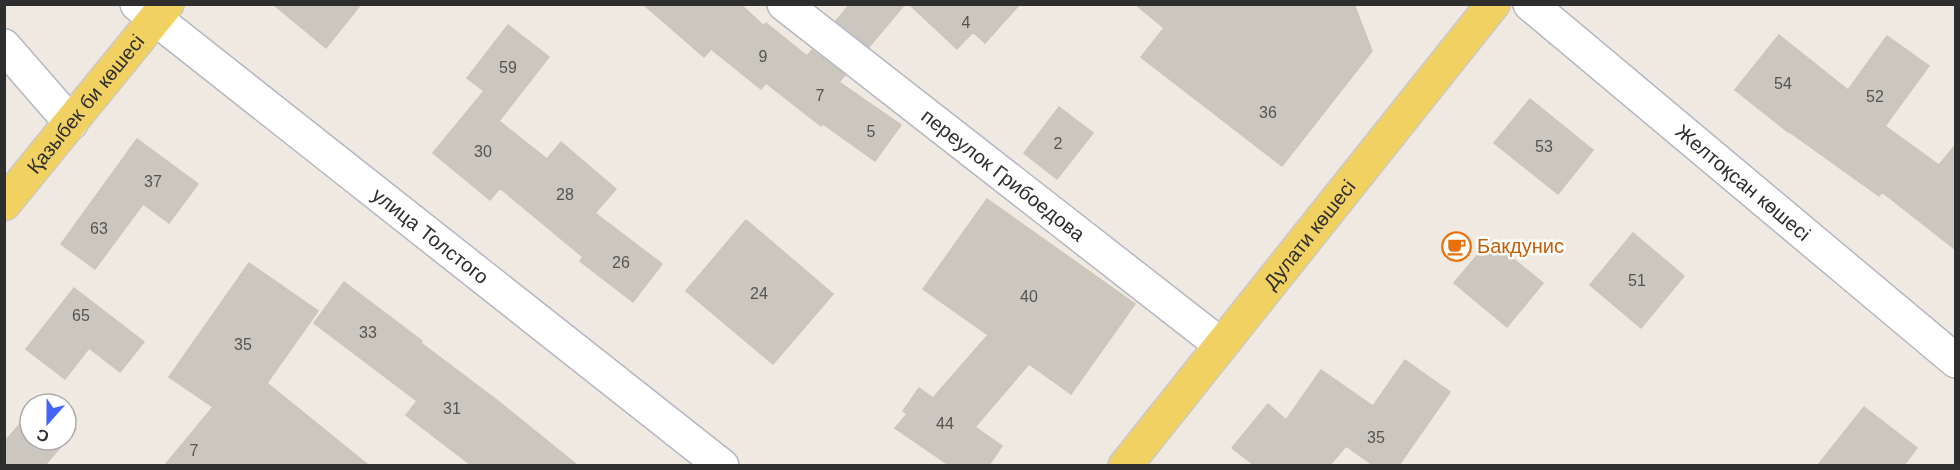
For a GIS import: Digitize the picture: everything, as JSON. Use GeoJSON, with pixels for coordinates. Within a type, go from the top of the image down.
{"type":"FeatureCollection","features":[{"type":"Feature","properties":{"kind":"main road","name":"Дулати көшесі"},"geometry":{"type":"LineString","coordinates":[[1125,465],[1493,4]]}},
{"type":"Feature","properties":{"kind":"main road","name":"Қазыбек би көшесі"},"geometry":{"type":"LineString","coordinates":[[4,204],[71,123],[153,9]]}},
{"type":"Feature","properties":{"kind":"street","name":"переулок Грибоедова"},"geometry":{"type":"LineString","coordinates":[[784,4],[1221,345]]}},
{"type":"Feature","properties":{"kind":"street","name":"Желтоқсан көшесі"},"geometry":{"type":"LineString","coordinates":[[1530,4],[1956,361]]}},
{"type":"Feature","properties":{"kind":"street","name":"улица Толстого"},"geometry":{"type":"LineString","coordinates":[[153,9],[722,465]]}},
{"type":"Feature","properties":{"kind":"street"},"geometry":{"type":"LineString","coordinates":[[4,46],[71,123]]}},
{"type":"Feature","properties":{"kind":"building"},"geometry":{"type":"Polygon","coordinates":[[[273,4],[361,4],[326,48],[273,4]]]}},
{"type":"Feature","properties":{"kind":"building"},"geometry":{"type":"Polygon","coordinates":[[[643,4],[740,4],[764,26],[766,23],[807,56],[812,50],[845,75],[839,82],[901,125],[875,161],[823,124],[821,126],[766,83],[761,89],[711,49],[704,57],[643,4]]]}},
{"type":"Feature","properties":{"kind":"building"},"geometry":{"type":"Polygon","coordinates":[[[850,4],[905,4],[869,47],[836,21],[850,4]]]}},
{"type":"Feature","properties":{"kind":"building"},"geometry":{"type":"Polygon","coordinates":[[[909,4],[1020,4],[985,43],[973,32],[957,49],[909,4]]]}},
{"type":"Feature","properties":{"kind":"building"},"geometry":{"type":"Polygon","coordinates":[[[1135,4],[1354,4],[1372,51],[1282,166],[1141,57],[1164,28],[1135,4]]]}},
{"type":"Feature","properties":{"kind":"building"},"geometry":{"type":"Polygon","coordinates":[[[508,25],[549,57],[499,121],[547,159],[561,142],[616,189],[595,213],[662,264],[633,302],[580,261],[583,257],[500,188],[490,200],[433,153],[484,91],[467,78],[508,25]]]}},
{"type":"Feature","properties":{"kind":"building"},"geometry":{"type":"Polygon","coordinates":[[[1779,35],[1848,90],[1887,36],[1929,66],[1885,126],[1939,165],[1956,144],[1956,250],[1882,192],[1879,196],[1788,132],[1735,90],[1779,35]]]}},
{"type":"Feature","properties":{"kind":"building"},"geometry":{"type":"Polygon","coordinates":[[[1530,99],[1593,150],[1558,194],[1494,143],[1530,99]]]}},
{"type":"Feature","properties":{"kind":"building"},"geometry":{"type":"Polygon","coordinates":[[[1059,107],[1093,133],[1057,179],[1024,153],[1059,107]]]}},
{"type":"Feature","properties":{"kind":"building"},"geometry":{"type":"Polygon","coordinates":[[[137,139],[198,184],[169,223],[143,204],[95,269],[61,244],[137,139]]]}},
{"type":"Feature","properties":{"kind":"building"},"geometry":{"type":"Polygon","coordinates":[[[987,199],[1135,304],[1071,394],[1029,364],[975,427],[1002,446],[989,465],[949,465],[895,428],[907,414],[903,411],[919,388],[933,398],[988,335],[923,289],[987,199]]]}},
{"type":"Feature","properties":{"kind":"building"},"geometry":{"type":"Polygon","coordinates":[[[746,220],[833,294],[773,364],[686,291],[746,220]]]}},
{"type":"Feature","properties":{"kind":"building"},"geometry":{"type":"Polygon","coordinates":[[[1633,233],[1684,276],[1641,328],[1590,285],[1633,233]]]}},
{"type":"Feature","properties":{"kind":"building"},"geometry":{"type":"Polygon","coordinates":[[[1490,240],[1543,283],[1507,327],[1454,283],[1490,240]]]}},
{"type":"Feature","properties":{"kind":"building"},"geometry":{"type":"Polygon","coordinates":[[[249,263],[318,311],[267,383],[368,465],[165,465],[213,407],[169,377],[249,263]]]}},
{"type":"Feature","properties":{"kind":"building"},"geometry":{"type":"Polygon","coordinates":[[[344,282],[577,465],[471,465],[406,415],[417,401],[314,323],[344,282]]]}},
{"type":"Feature","properties":{"kind":"building"},"geometry":{"type":"Polygon","coordinates":[[[74,288],[144,342],[120,372],[89,348],[65,379],[26,349],[74,288]]]}},
{"type":"Feature","properties":{"kind":"building"},"geometry":{"type":"Polygon","coordinates":[[[1405,360],[1450,392],[1399,465],[1373,465],[1346,446],[1330,465],[1254,465],[1232,448],[1268,404],[1286,420],[1321,370],[1373,406],[1405,360]]]}},
{"type":"Feature","properties":{"kind":"building"},"geometry":{"type":"Polygon","coordinates":[[[1864,407],[1917,448],[1904,465],[1818,465],[1864,407]]]}},
{"type":"Feature","properties":{"kind":"building"},"geometry":{"type":"Polygon","coordinates":[[[18,426],[18,452],[56,452],[45,465],[4,465],[4,442],[18,426]]]}},
{"type":"Feature","properties":{"kind":"place","name":"Бакдунис"},"geometry":{"type":"Point","coordinates":[1456,246]}}]}
